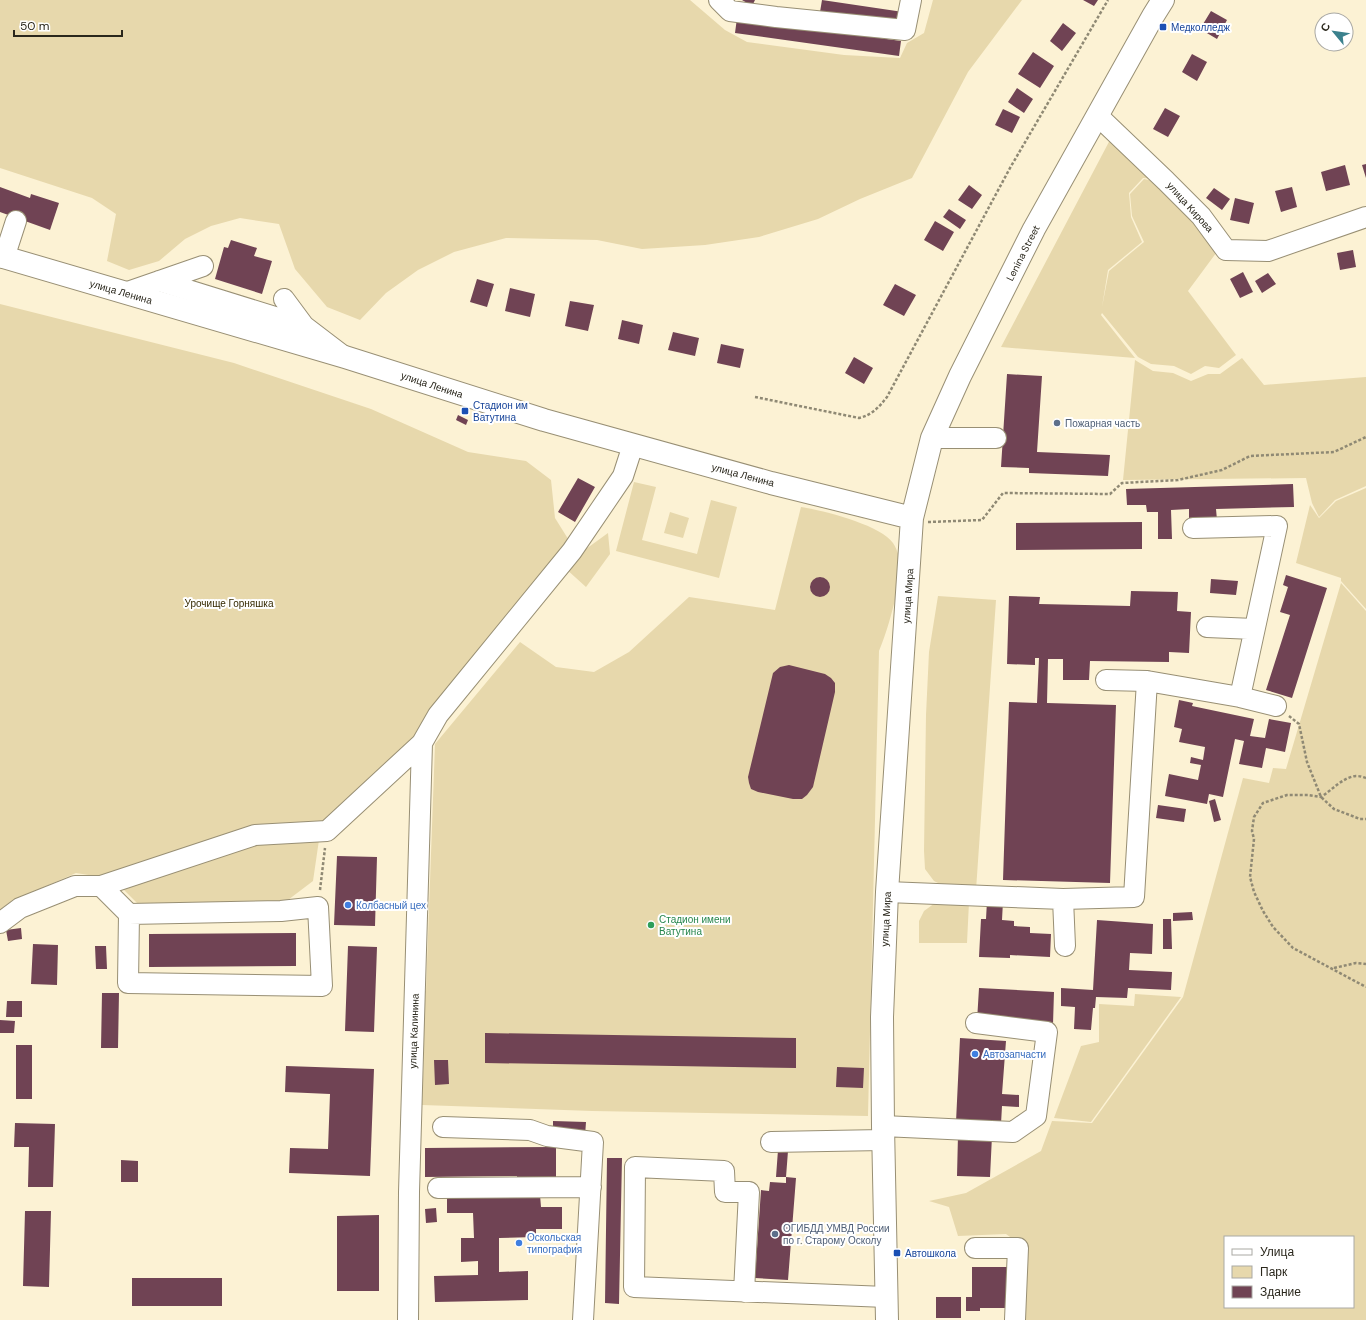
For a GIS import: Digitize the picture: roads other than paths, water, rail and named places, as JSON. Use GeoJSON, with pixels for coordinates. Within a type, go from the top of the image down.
{"type":"FeatureCollection","features":[{"type":"Feature","properties":{"kind":"main road","name":"Lenina Street"},"geometry":{"type":"LineString","coordinates":[[912,518],[932,438],[960,376],[1034,229],[1153,16],[1164,0]]}},
{"type":"Feature","properties":{"kind":"main road","name":"улица Ленина"},"geometry":{"type":"LineString","coordinates":[[2,257],[345,357],[544,420],[771,483],[912,518]]}},
{"type":"Feature","properties":{"kind":"main road","name":"улица Мира"},"geometry":{"type":"LineString","coordinates":[[887,1320],[882,1017],[887,892],[912,518]]}},
{"type":"Feature","properties":{"kind":"street"},"geometry":{"type":"LineString","coordinates":[[719,0],[730,11],[905,30],[911,0]]}},
{"type":"Feature","properties":{"kind":"street","name":"улица Кирова"},"geometry":{"type":"LineString","coordinates":[[1098,116],[1201,216],[1226,250],[1268,251],[1366,217]]}},
{"type":"Feature","properties":{"kind":"street"},"geometry":{"type":"LineString","coordinates":[[2,257],[16,221]]}},
{"type":"Feature","properties":{"kind":"street"},"geometry":{"type":"LineString","coordinates":[[125,293],[203,266]]}},
{"type":"Feature","properties":{"kind":"street"},"geometry":{"type":"LineString","coordinates":[[159,281],[304,326]]}},
{"type":"Feature","properties":{"kind":"street"},"geometry":{"type":"LineString","coordinates":[[284,299],[304,326],[345,357]]}},
{"type":"Feature","properties":{"kind":"street"},"geometry":{"type":"LineString","coordinates":[[932,438],[996,438]]}},
{"type":"Feature","properties":{"kind":"street"},"geometry":{"type":"LineString","coordinates":[[0,923],[20,908],[75,886],[101,886],[255,835],[327,831],[422,743],[438,715],[572,551],[623,476],[633,445]]}},
{"type":"Feature","properties":{"kind":"street"},"geometry":{"type":"LineString","coordinates":[[1193,528],[1277,526],[1240,697]]}},
{"type":"Feature","properties":{"kind":"street"},"geometry":{"type":"LineString","coordinates":[[1207,627],[1254,630]]}},
{"type":"Feature","properties":{"kind":"street"},"geometry":{"type":"LineString","coordinates":[[1106,680],[1146,681],[1240,697],[1276,706]]}},
{"type":"Feature","properties":{"kind":"street"},"geometry":{"type":"LineString","coordinates":[[887,892],[1064,900],[1134,897],[1146,681]]}},
{"type":"Feature","properties":{"kind":"street","name":"улица Калинина"},"geometry":{"type":"LineString","coordinates":[[408,1320],[409,1192],[422,743]]}},
{"type":"Feature","properties":{"kind":"street"},"geometry":{"type":"LineString","coordinates":[[101,886],[129,914],[128,983],[322,986],[318,907],[281,911],[129,914]]}},
{"type":"Feature","properties":{"kind":"street"},"geometry":{"type":"LineString","coordinates":[[1064,900],[1066,946]]}},
{"type":"Feature","properties":{"kind":"street"},"geometry":{"type":"LineString","coordinates":[[771,1142],[883,1133],[1013,1132],[1036,1116],[1047,1032],[976,1023]]}},
{"type":"Feature","properties":{"kind":"street"},"geometry":{"type":"LineString","coordinates":[[443,1127],[530,1130],[547,1136],[593,1142],[583,1320]]}},
{"type":"Feature","properties":{"kind":"street"},"geometry":{"type":"LineString","coordinates":[[744,1292],[749,1192],[725,1192],[724,1171],[635,1167],[634,1287],[744,1292],[886,1297]]}},
{"type":"Feature","properties":{"kind":"street"},"geometry":{"type":"LineString","coordinates":[[438,1188],[591,1187]]}},
{"type":"Feature","properties":{"kind":"street"},"geometry":{"type":"LineString","coordinates":[[975,1248],[1018,1248],[1015,1320]]}},
{"type":"Feature","properties":{"kind":"place","name":"Медколледж"},"geometry":{"type":"Point","coordinates":[1163,27]}},
{"type":"Feature","properties":{"kind":"place","name":"Стадион им Ватутина"},"geometry":{"type":"Point","coordinates":[465,411]}},
{"type":"Feature","properties":{"kind":"place","name":"Пожарная часть"},"geometry":{"type":"Point","coordinates":[1057,423]}},
{"type":"Feature","properties":{"kind":"place","name":"Колбасный цех"},"geometry":{"type":"Point","coordinates":[348,905]}},
{"type":"Feature","properties":{"kind":"place","name":"Стадион имени Ватутина"},"geometry":{"type":"Point","coordinates":[651,925]}},
{"type":"Feature","properties":{"kind":"place","name":"Автозапчасти"},"geometry":{"type":"Point","coordinates":[975,1054]}},
{"type":"Feature","properties":{"kind":"place","name":"ОГИБДД УМВД России по г. Старому Осколу"},"geometry":{"type":"Point","coordinates":[775,1234]}},
{"type":"Feature","properties":{"kind":"place","name":"Оскольская типография"},"geometry":{"type":"Point","coordinates":[519,1243]}},
{"type":"Feature","properties":{"kind":"place","name":"Автошкола"},"geometry":{"type":"Point","coordinates":[897,1253]}},
{"type":"Feature","properties":{"kind":"park label","name":"Урочище Горняшка"},"geometry":{"type":"Point","coordinates":[229,603]}}]}
